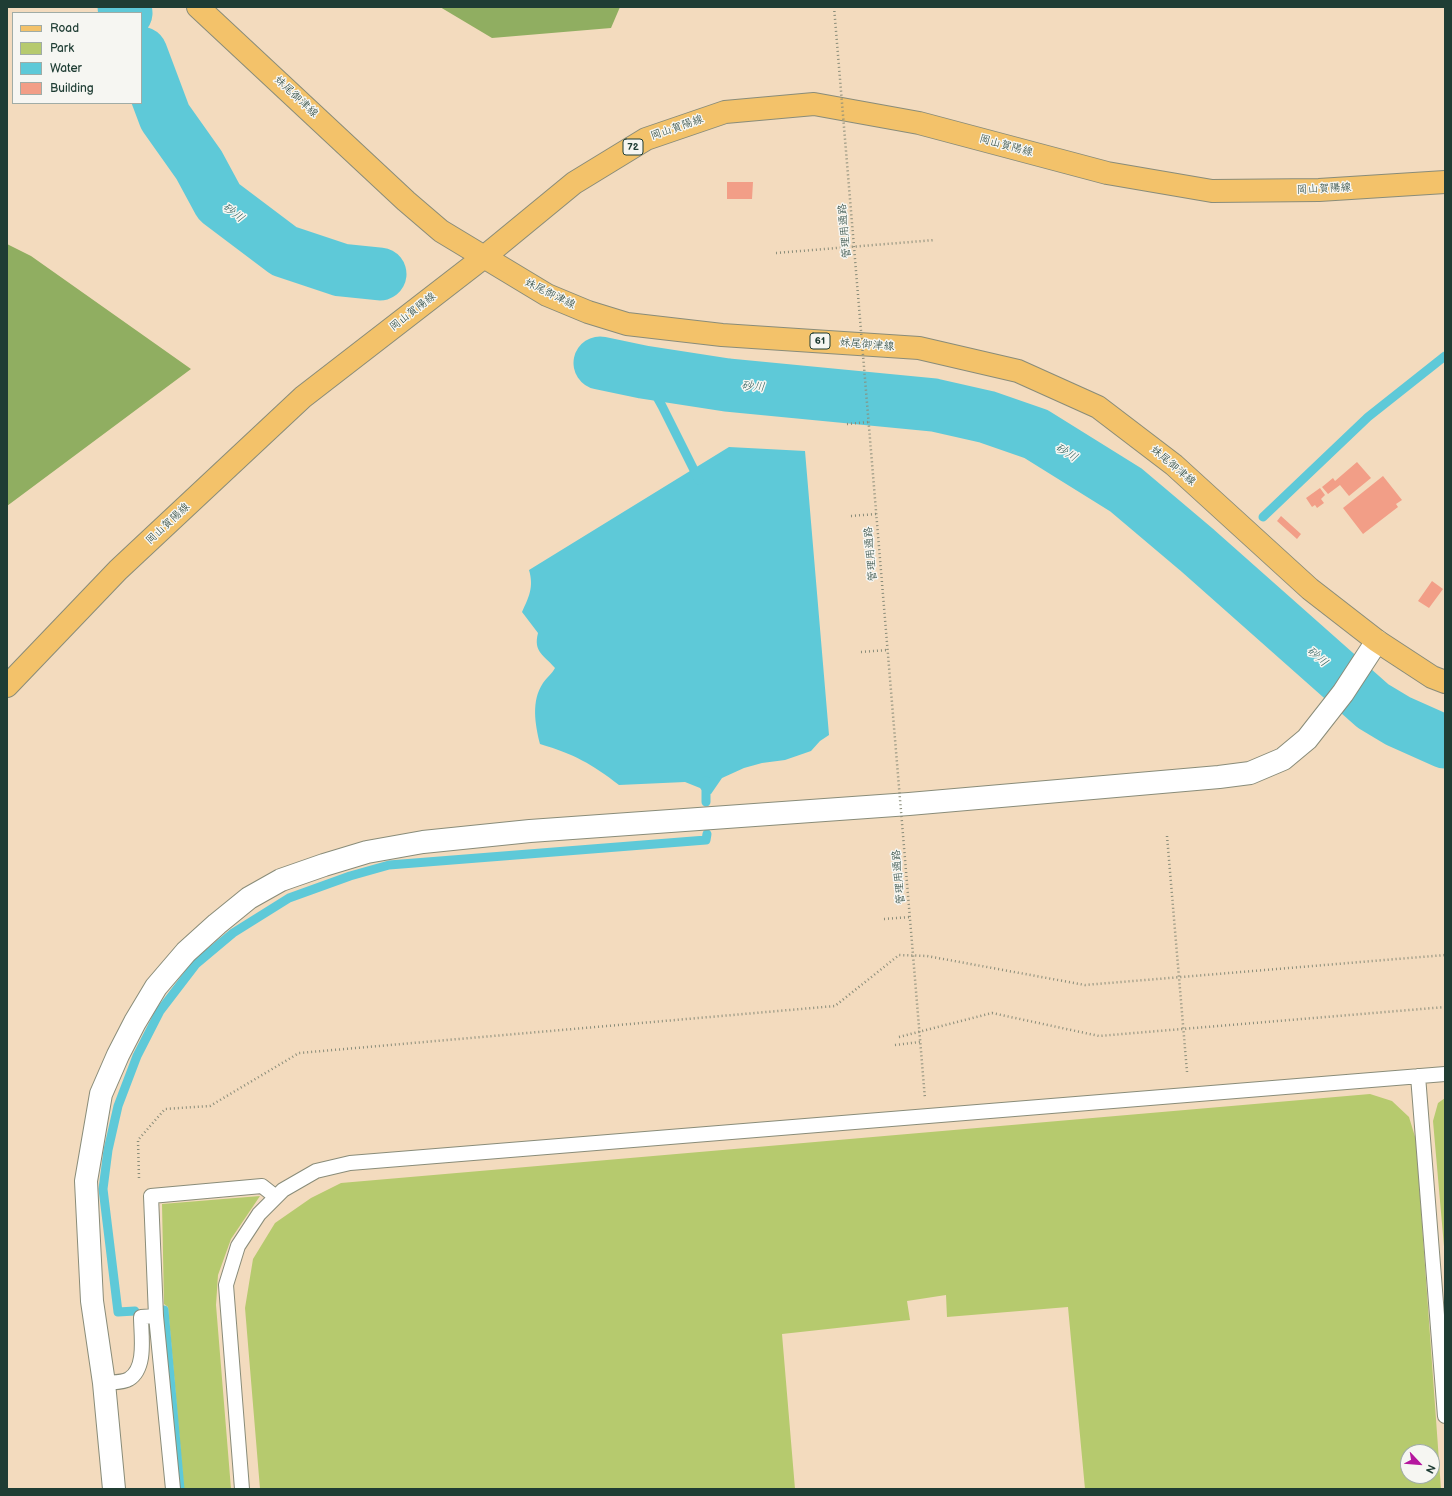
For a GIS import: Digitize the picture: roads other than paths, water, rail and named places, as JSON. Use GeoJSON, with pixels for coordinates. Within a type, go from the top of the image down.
{"type":"FeatureCollection","features":[{"type":"Feature","properties":{"kind":"main road","name":"妹尾御津線"},"geometry":{"type":"LineString","coordinates":[[198,7],[406,201],[441,231],[547,295],[588,312],[627,324],[722,335],[919,348],[1018,371],[1098,407],[1174,465],[1310,589],[1377,641],[1432,677],[1445,682]]}},
{"type":"Feature","properties":{"kind":"main road","name":"岡山賀陽線"},"geometry":{"type":"LineString","coordinates":[[7,686],[118,570],[303,397],[484,257],[574,183],[646,139],[725,112],[814,104],[920,123],[1107,173],[1212,191],[1320,190],[1445,182]]}},
{"type":"Feature","properties":{"kind":"street"},"geometry":{"type":"LineString","coordinates":[[114,1489],[104,1383],[92,1301],[86,1181],[101,1094],[118,1055],[135,1022],[156,987],[186,952],[249,898],[281,880],[367,852],[423,842],[530,831],[909,804],[1250,773],[1282,759],[1307,739],[1343,693],[1377,641]]}},
{"type":"Feature","properties":{"kind":"lane"},"geometry":{"type":"LineString","coordinates":[[242,1489],[226,1285],[238,1246],[259,1214],[283,1190],[316,1171],[350,1163],[1445,1074]]}},
{"type":"Feature","properties":{"kind":"lane"},"geometry":{"type":"LineString","coordinates":[[1418,1076],[1445,1416]]}},
{"type":"Feature","properties":{"kind":"lane"},"geometry":{"type":"LineString","coordinates":[[173,1489],[156,1316],[151,1196],[262,1186],[276,1197]]}},
{"type":"Feature","properties":{"kind":"lane"},"geometry":{"type":"LineString","coordinates":[[104,1383],[129,1380],[137,1371],[141,1360],[141,1317],[156,1316]]}},
{"type":"Feature","properties":{"kind":"water"},"geometry":{"type":"Polygon","coordinates":[[[729,447],[805,451],[829,735],[820,741],[811,751],[785,760],[762,763],[744,768],[722,778],[711,794],[704,793],[700,788],[685,782],[619,785],[582,760],[540,744],[535,705],[539,690],[555,668],[540,653],[537,645],[538,633],[522,612],[529,597],[531,587],[529,570],[729,447]]]}},
{"type":"Feature","properties":{"kind":"waterway","name":"砂川"},"geometry":{"type":"LineString","coordinates":[[124,7],[126,12]]}},
{"type":"Feature","properties":{"kind":"waterway","name":"砂川"},"geometry":{"type":"LineString","coordinates":[[142,56],[165,117],[199,165],[219,202],[284,251],[341,270],[380,274]]}},
{"type":"Feature","properties":{"kind":"waterway"},"geometry":{"type":"LineString","coordinates":[[1263,517],[1368,417],[1445,356]]}},
{"type":"Feature","properties":{"kind":"waterway","name":"砂川"},"geometry":{"type":"LineString","coordinates":[[600,363],[643,372],[727,385],[934,405],[987,417],[1036,434],[1126,490],[1197,550],[1373,706],[1398,721],[1445,742]]}},
{"type":"Feature","properties":{"kind":"waterway"},"geometry":{"type":"LineString","coordinates":[[643,372],[662,406],[699,480]]}},
{"type":"Feature","properties":{"kind":"waterway"},"geometry":{"type":"LineString","coordinates":[[1213,565],[1221,557]]}},
{"type":"Feature","properties":{"kind":"waterway"},"geometry":{"type":"LineString","coordinates":[[706,781],[706,802]]}},
{"type":"Feature","properties":{"kind":"waterway"},"geometry":{"type":"LineString","coordinates":[[135,1311],[118,1312],[103,1189],[108,1150],[118,1106],[137,1056],[160,1011],[196,964],[233,933],[289,898],[350,876],[389,865],[706,840],[707,834]]}},
{"type":"Feature","properties":{"kind":"waterway"},"geometry":{"type":"LineString","coordinates":[[159,1310],[164,1310],[180,1489]]}}]}
